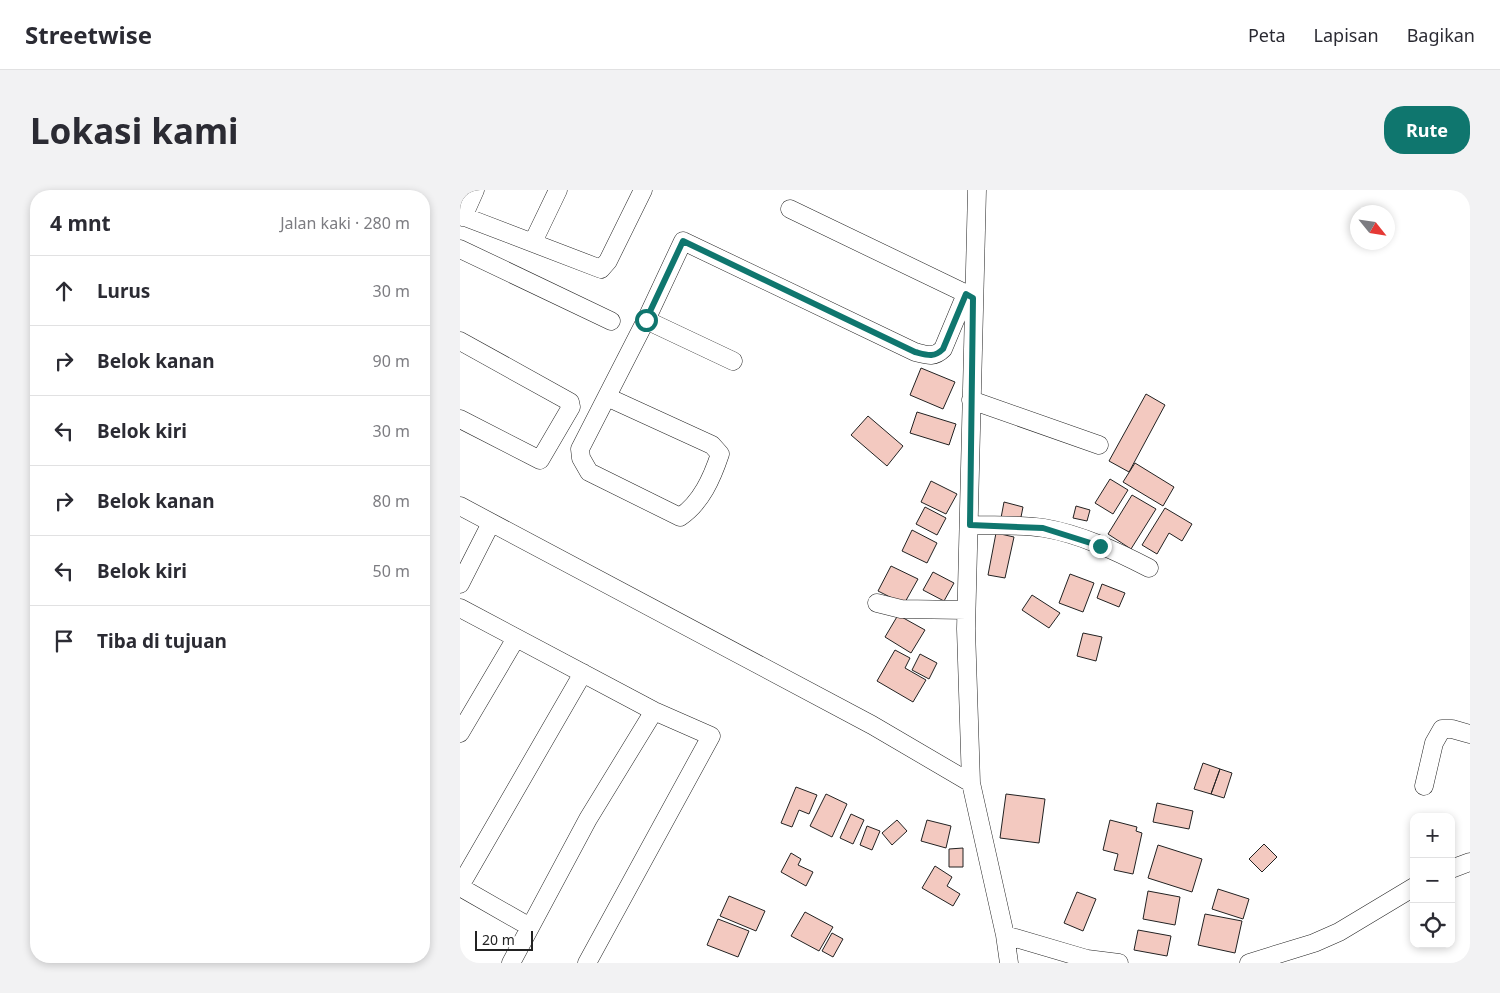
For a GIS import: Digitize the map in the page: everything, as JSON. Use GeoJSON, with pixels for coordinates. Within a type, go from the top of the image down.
{"type":"FeatureCollection","features":[{"type":"Feature","properties":{"kind":"street"},"geometry":{"type":"LineString","coordinates":[[476,190],[461,216],[533,242],[586,265],[601,269],[608,261],[642,190]]}},
{"type":"Feature","properties":{"kind":"street"},"geometry":{"type":"LineString","coordinates":[[533,242],[558,190]]}},
{"type":"Feature","properties":{"kind":"street"},"geometry":{"type":"LineString","coordinates":[[977,190],[970,296],[970,525],[966,610],[971,783],[1005,936],[1009,963]]}},
{"type":"Feature","properties":{"kind":"street"},"geometry":{"type":"LineString","coordinates":[[790,209],[970,296]]}},
{"type":"Feature","properties":{"kind":"street"},"geometry":{"type":"LineString","coordinates":[[607,396],[712,445],[720,454],[715,469],[691,509],[680,516],[589,472],[581,458],[580,449],[607,396],[646,320],[683,241],[915,352],[928,356],[937,355],[943,349],[970,296]]}},
{"type":"Feature","properties":{"kind":"street"},"geometry":{"type":"LineString","coordinates":[[460,249],[611,321]]}},
{"type":"Feature","properties":{"kind":"street"},"geometry":{"type":"LineString","coordinates":[[646,320],[733,361]]}},
{"type":"Feature","properties":{"kind":"street"},"geometry":{"type":"LineString","coordinates":[[460,341],[570,402],[570,407],[540,460],[460,420]]}},
{"type":"Feature","properties":{"kind":"street"},"geometry":{"type":"LineString","coordinates":[[971,400],[1098,445]]}},
{"type":"Feature","properties":{"kind":"street"},"geometry":{"type":"LineString","coordinates":[[460,506],[872,725],[971,783]]}},
{"type":"Feature","properties":{"kind":"street"},"geometry":{"type":"LineString","coordinates":[[460,584],[491,523]]}},
{"type":"Feature","properties":{"kind":"street"},"geometry":{"type":"LineString","coordinates":[[970,525],[1043,528],[1066,533],[1124,555],[1149,568]]}},
{"type":"Feature","properties":{"kind":"street"},"geometry":{"type":"LineString","coordinates":[[877,603],[901,609],[966,610]]}},
{"type":"Feature","properties":{"kind":"street"},"geometry":{"type":"LineString","coordinates":[[460,608],[654,711],[711,736],[587,963]]}},
{"type":"Feature","properties":{"kind":"street"},"geometry":{"type":"LineString","coordinates":[[461,729],[516,638]]}},
{"type":"Feature","properties":{"kind":"street"},"geometry":{"type":"LineString","coordinates":[[530,927],[460,886],[583,673]]}},
{"type":"Feature","properties":{"kind":"street"},"geometry":{"type":"LineString","coordinates":[[511,963],[588,819],[654,711]]}},
{"type":"Feature","properties":{"kind":"street"},"geometry":{"type":"LineString","coordinates":[[1424,786],[1434,743],[1442,728],[1470,734]]}},
{"type":"Feature","properties":{"kind":"street"},"geometry":{"type":"LineString","coordinates":[[1455,868],[1470,862]]}},
{"type":"Feature","properties":{"kind":"street"},"geometry":{"type":"LineString","coordinates":[[1249,963],[1314,943],[1339,932],[1410,889]]}},
{"type":"Feature","properties":{"kind":"street"},"geometry":{"type":"LineString","coordinates":[[1005,936],[1087,959],[1119,963]]}},
{"type":"Feature","properties":{"kind":"building"},"geometry":{"type":"Polygon","coordinates":[[[921,368],[955,382],[943,409],[910,395],[921,368]]]}},
{"type":"Feature","properties":{"kind":"building"},"geometry":{"type":"Polygon","coordinates":[[[1146,394],[1165,405],[1129,472],[1109,461],[1146,394]]]}},
{"type":"Feature","properties":{"kind":"building"},"geometry":{"type":"Polygon","coordinates":[[[917,412],[956,424],[949,445],[910,433],[917,412]]]}},
{"type":"Feature","properties":{"kind":"building"},"geometry":{"type":"Polygon","coordinates":[[[868,416],[903,446],[887,466],[851,435],[868,416]]]}},
{"type":"Feature","properties":{"kind":"building"},"geometry":{"type":"Polygon","coordinates":[[[1135,463],[1174,487],[1163,506],[1123,482],[1135,463]]]}},
{"type":"Feature","properties":{"kind":"building"},"geometry":{"type":"Polygon","coordinates":[[[1110,479],[1128,490],[1113,514],[1095,503],[1110,479]]]}},
{"type":"Feature","properties":{"kind":"building"},"geometry":{"type":"Polygon","coordinates":[[[931,481],[957,494],[946,514],[921,502],[931,481]]]}},
{"type":"Feature","properties":{"kind":"building"},"geometry":{"type":"Polygon","coordinates":[[[1132,495],[1156,509],[1131,549],[1108,534],[1132,495]]]}},
{"type":"Feature","properties":{"kind":"building"},"geometry":{"type":"Polygon","coordinates":[[[1004,502],[1023,507],[1020,522],[1001,518],[1004,502]]]}},
{"type":"Feature","properties":{"kind":"building"},"geometry":{"type":"Polygon","coordinates":[[[1076,506],[1090,510],[1087,521],[1073,518],[1076,506]]]}},
{"type":"Feature","properties":{"kind":"building"},"geometry":{"type":"Polygon","coordinates":[[[925,507],[946,518],[937,535],[916,524],[925,507]]]}},
{"type":"Feature","properties":{"kind":"building"},"geometry":{"type":"Polygon","coordinates":[[[1165,508],[1192,524],[1182,541],[1169,533],[1157,554],[1142,545],[1165,508]]]}},
{"type":"Feature","properties":{"kind":"building"},"geometry":{"type":"Polygon","coordinates":[[[912,530],[937,543],[927,563],[902,551],[912,530]]]}},
{"type":"Feature","properties":{"kind":"building"},"geometry":{"type":"Polygon","coordinates":[[[996,533],[1014,537],[1005,578],[988,575],[996,533]]]}},
{"type":"Feature","properties":{"kind":"building"},"geometry":{"type":"Polygon","coordinates":[[[891,566],[918,579],[904,604],[878,591],[891,566]]]}},
{"type":"Feature","properties":{"kind":"building"},"geometry":{"type":"Polygon","coordinates":[[[933,572],[954,583],[944,601],[923,590],[933,572]]]}},
{"type":"Feature","properties":{"kind":"building"},"geometry":{"type":"Polygon","coordinates":[[[1070,574],[1094,583],[1083,612],[1059,603],[1070,574]]]}},
{"type":"Feature","properties":{"kind":"building"},"geometry":{"type":"Polygon","coordinates":[[[1102,584],[1125,593],[1119,607],[1097,598],[1102,584]]]}},
{"type":"Feature","properties":{"kind":"building"},"geometry":{"type":"Polygon","coordinates":[[[1032,595],[1060,613],[1049,628],[1022,610],[1032,595]]]}},
{"type":"Feature","properties":{"kind":"building"},"geometry":{"type":"Polygon","coordinates":[[[898,615],[925,630],[911,653],[885,637],[898,615]]]}},
{"type":"Feature","properties":{"kind":"building"},"geometry":{"type":"Polygon","coordinates":[[[1083,633],[1102,637],[1096,661],[1077,656],[1083,633]]]}},
{"type":"Feature","properties":{"kind":"building"},"geometry":{"type":"Polygon","coordinates":[[[895,650],[910,658],[905,668],[926,680],[913,702],[877,681],[895,650]]]}},
{"type":"Feature","properties":{"kind":"building"},"geometry":{"type":"Polygon","coordinates":[[[920,654],[937,663],[929,679],[912,670],[920,654]]]}},
{"type":"Feature","properties":{"kind":"building"},"geometry":{"type":"Polygon","coordinates":[[[1203,763],[1220,769],[1211,794],[1194,789],[1203,763]]]}},
{"type":"Feature","properties":{"kind":"building"},"geometry":{"type":"Polygon","coordinates":[[[1220,769],[1232,773],[1224,798],[1211,794],[1220,769]]]}},
{"type":"Feature","properties":{"kind":"building"},"geometry":{"type":"Polygon","coordinates":[[[796,787],[817,795],[809,814],[799,810],[792,827],[781,823],[796,787]]]}},
{"type":"Feature","properties":{"kind":"building"},"geometry":{"type":"Polygon","coordinates":[[[826,794],[847,804],[832,837],[810,826],[826,794]]]}},
{"type":"Feature","properties":{"kind":"building"},"geometry":{"type":"Polygon","coordinates":[[[1006,794],[1045,799],[1039,843],[1000,838],[1006,794]]]}},
{"type":"Feature","properties":{"kind":"building"},"geometry":{"type":"Polygon","coordinates":[[[1157,803],[1193,811],[1189,829],[1153,822],[1157,803]]]}},
{"type":"Feature","properties":{"kind":"building"},"geometry":{"type":"Polygon","coordinates":[[[851,814],[864,820],[853,844],[840,838],[851,814]]]}},
{"type":"Feature","properties":{"kind":"building"},"geometry":{"type":"Polygon","coordinates":[[[897,820],[907,831],[892,845],[882,833],[897,820]]]}},
{"type":"Feature","properties":{"kind":"building"},"geometry":{"type":"Polygon","coordinates":[[[927,820],[951,826],[946,848],[921,841],[927,820]]]}},
{"type":"Feature","properties":{"kind":"building"},"geometry":{"type":"Polygon","coordinates":[[[1110,820],[1137,827],[1136,831],[1142,833],[1133,874],[1114,870],[1118,854],[1103,850],[1110,820]]]}},
{"type":"Feature","properties":{"kind":"building"},"geometry":{"type":"Polygon","coordinates":[[[867,826],[880,831],[872,850],[860,845],[867,826]]]}},
{"type":"Feature","properties":{"kind":"building"},"geometry":{"type":"Polygon","coordinates":[[[1264,844],[1277,857],[1262,872],[1249,859],[1264,844]]]}},
{"type":"Feature","properties":{"kind":"building"},"geometry":{"type":"Polygon","coordinates":[[[1158,845],[1202,859],[1192,892],[1148,878],[1158,845]]]}},
{"type":"Feature","properties":{"kind":"building"},"geometry":{"type":"Polygon","coordinates":[[[963,848],[963,867],[949,867],[949,849],[963,848]]]}},
{"type":"Feature","properties":{"kind":"building"},"geometry":{"type":"Polygon","coordinates":[[[791,853],[801,859],[798,865],[813,872],[806,886],[781,872],[791,853]]]}},
{"type":"Feature","properties":{"kind":"building"},"geometry":{"type":"Polygon","coordinates":[[[935,866],[952,877],[947,886],[960,894],[953,906],[922,888],[935,866]]]}},
{"type":"Feature","properties":{"kind":"building"},"geometry":{"type":"Polygon","coordinates":[[[1218,889],[1249,899],[1243,919],[1212,909],[1218,889]]]}},
{"type":"Feature","properties":{"kind":"building"},"geometry":{"type":"Polygon","coordinates":[[[1148,891],[1180,897],[1175,925],[1143,919],[1148,891]]]}},
{"type":"Feature","properties":{"kind":"building"},"geometry":{"type":"Polygon","coordinates":[[[1077,892],[1096,899],[1083,931],[1064,923],[1077,892]]]}},
{"type":"Feature","properties":{"kind":"building"},"geometry":{"type":"Polygon","coordinates":[[[729,896],[765,911],[756,931],[720,916],[729,896]]]}},
{"type":"Feature","properties":{"kind":"building"},"geometry":{"type":"Polygon","coordinates":[[[805,912],[833,927],[819,951],[791,936],[805,912]]]}},
{"type":"Feature","properties":{"kind":"building"},"geometry":{"type":"Polygon","coordinates":[[[1205,914],[1242,921],[1235,953],[1198,945],[1205,914]]]}},
{"type":"Feature","properties":{"kind":"building"},"geometry":{"type":"Polygon","coordinates":[[[718,919],[749,931],[738,957],[707,945],[718,919]]]}},
{"type":"Feature","properties":{"kind":"building"},"geometry":{"type":"Polygon","coordinates":[[[1138,930],[1171,936],[1167,956],[1134,950],[1138,930]]]}},
{"type":"Feature","properties":{"kind":"building"},"geometry":{"type":"Polygon","coordinates":[[[832,933],[843,939],[833,957],[822,951],[832,933]]]}},
{"type":"Feature","properties":{"kind":"route"},"geometry":{"type":"LineString","coordinates":[[646,320],[683,241],[915,352],[928,356],[937,355],[943,349],[966,294],[973,298],[970,525],[1043,528],[1066,533],[1100,546]]}}]}
